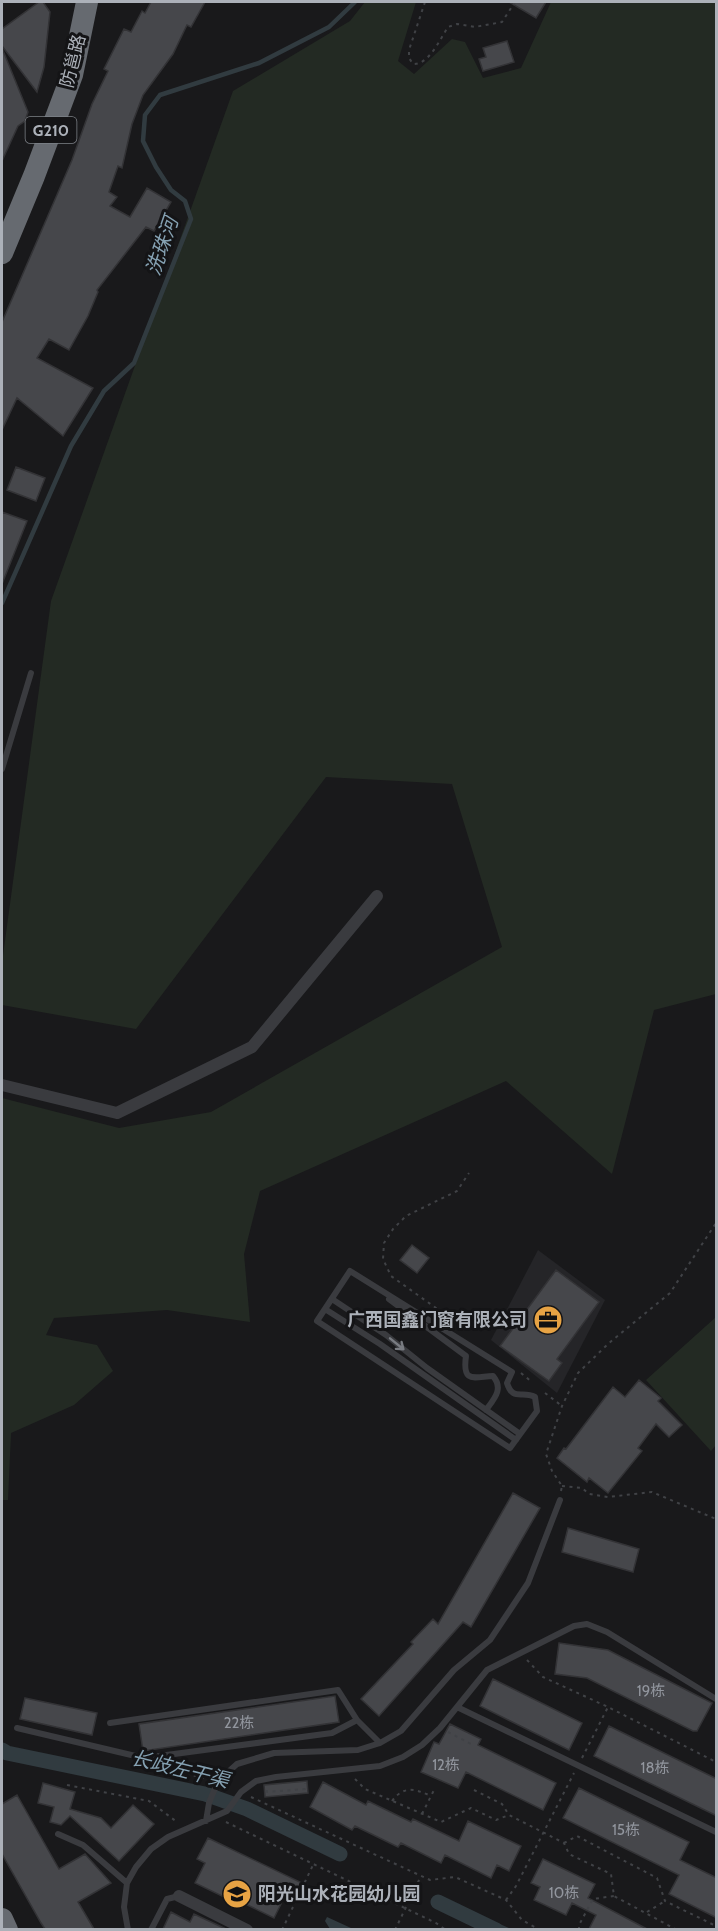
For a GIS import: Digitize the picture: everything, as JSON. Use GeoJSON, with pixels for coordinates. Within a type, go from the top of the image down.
{"type":"FeatureCollection","features":[{"type":"Feature","properties":{"kind":"highway","name":"防邕路"},"geometry":{"type":"LineString","coordinates":[[2,253],[72,75],[87,2]]}},
{"type":"Feature","properties":{"kind":"highway"},"geometry":{"type":"LineString","coordinates":[[2,1920],[8,1929]]}},
{"type":"Feature","properties":{"kind":"street"},"geometry":{"type":"LineString","coordinates":[[2,1085],[117,1113],[252,1047],[376,896]]}},
{"type":"Feature","properties":{"kind":"street"},"geometry":{"type":"LineString","coordinates":[[179,1896],[247,1929]]}},
{"type":"Feature","properties":{"kind":"lane"},"geometry":{"type":"LineString","coordinates":[[2,769],[31,673]]}},
{"type":"Feature","properties":{"kind":"lane"},"geometry":{"type":"LineString","coordinates":[[350,1271],[512,1372],[507,1383],[513,1394],[529,1394],[535,1397],[537,1411],[510,1448],[317,1321],[350,1271]]}},
{"type":"Feature","properties":{"kind":"lane"},"geometry":{"type":"LineString","coordinates":[[350,1271],[466,1356],[465,1368],[468,1376],[474,1379],[493,1376],[498,1387],[497,1394],[486,1410]]}},
{"type":"Feature","properties":{"kind":"lane"},"geometry":{"type":"LineString","coordinates":[[332,1299],[386,1335],[518,1437]]}},
{"type":"Feature","properties":{"kind":"lane"},"geometry":{"type":"LineString","coordinates":[[325,1309],[518,1437]]}},
{"type":"Feature","properties":{"kind":"lane"},"geometry":{"type":"LineString","coordinates":[[206,1821],[209,1803],[218,1781],[237,1764],[274,1753],[358,1750],[380,1743],[401,1731],[454,1670],[490,1640],[528,1583],[560,1500]]}},
{"type":"Feature","properties":{"kind":"lane"},"geometry":{"type":"LineString","coordinates":[[128,1929],[124,1907],[127,1883],[136,1867],[151,1849],[168,1837],[227,1811],[241,1792],[256,1781],[380,1766],[403,1757],[422,1745],[440,1728],[488,1670],[574,1626],[587,1624],[607,1632],[717,1699]]}},
{"type":"Feature","properties":{"kind":"lane"},"geometry":{"type":"LineString","coordinates":[[110,1723],[338,1690],[357,1720],[380,1743]]}},
{"type":"Feature","properties":{"kind":"lane"},"geometry":{"type":"LineString","coordinates":[[457,1707],[717,1832]]}},
{"type":"Feature","properties":{"kind":"lane"},"geometry":{"type":"LineString","coordinates":[[17,1728],[144,1758],[332,1733],[357,1720]]}},
{"type":"Feature","properties":{"kind":"lane"},"geometry":{"type":"LineString","coordinates":[[58,1834],[83,1845],[127,1883]]}},
{"type":"Feature","properties":{"kind":"lane"},"geometry":{"type":"LineString","coordinates":[[150,1929],[167,1899],[179,1896]]}},
{"type":"Feature","properties":{"kind":"path"},"geometry":{"type":"LineString","coordinates":[[425,2],[409,50],[409,58],[413,63],[419,64],[427,59],[448,27],[457,24],[475,27],[502,22],[515,2]]}},
{"type":"Feature","properties":{"kind":"path"},"geometry":{"type":"LineString","coordinates":[[466,1330],[391,1276],[383,1258],[384,1243],[393,1229],[406,1216],[458,1191],[470,1173]]}},
{"type":"Feature","properties":{"kind":"path"},"geometry":{"type":"LineString","coordinates":[[560,1500],[562,1486],[552,1471],[546,1454],[562,1406],[578,1373],[609,1343],[670,1293],[717,1223]]}},
{"type":"Feature","properties":{"kind":"path"},"geometry":{"type":"LineString","coordinates":[[517,1370],[532,1382]]}},
{"type":"Feature","properties":{"kind":"path"},"geometry":{"type":"LineString","coordinates":[[562,1486],[582,1488],[589,1494],[608,1497],[652,1492],[717,1519]]}},
{"type":"Feature","properties":{"kind":"path"},"geometry":{"type":"LineString","coordinates":[[520,1653],[543,1677],[717,1762]]}},
{"type":"Feature","properties":{"kind":"path"},"geometry":{"type":"LineString","coordinates":[[506,1900],[516,1886],[608,1707]]}},
{"type":"Feature","properties":{"kind":"path"},"geometry":{"type":"LineString","coordinates":[[440,1728],[473,1745]]}},
{"type":"Feature","properties":{"kind":"path"},"geometry":{"type":"LineString","coordinates":[[144,1758],[153,1767],[218,1781]]}},
{"type":"Feature","properties":{"kind":"path"},"geometry":{"type":"LineString","coordinates":[[347,1770],[365,1789],[441,1822],[471,1808],[496,1820],[509,1815]]}},
{"type":"Feature","properties":{"kind":"path"},"geometry":{"type":"LineString","coordinates":[[67,1785],[149,1801],[186,1828]]}},
{"type":"Feature","properties":{"kind":"path"},"geometry":{"type":"LineString","coordinates":[[392,1801],[397,1794],[405,1790],[416,1790],[431,1796]]}},
{"type":"Feature","properties":{"kind":"path"},"geometry":{"type":"LineString","coordinates":[[422,1815],[434,1790]]}},
{"type":"Feature","properties":{"kind":"path"},"geometry":{"type":"LineString","coordinates":[[474,1790],[502,1804],[509,1815],[564,1844],[569,1854],[611,1874],[615,1896]]}},
{"type":"Feature","properties":{"kind":"path"},"geometry":{"type":"LineString","coordinates":[[241,1792],[430,1880],[455,1877],[506,1900],[522,1920],[540,1929]]}},
{"type":"Feature","properties":{"kind":"path"},"geometry":{"type":"LineString","coordinates":[[215,1817],[446,1929]]}},
{"type":"Feature","properties":{"kind":"path"},"geometry":{"type":"LineString","coordinates":[[564,1844],[577,1836],[657,1878],[665,1901],[717,1926]]}},
{"type":"Feature","properties":{"kind":"path"},"geometry":{"type":"LineString","coordinates":[[282,1929],[313,1865]]}},
{"type":"Feature","properties":{"kind":"path"},"geometry":{"type":"LineString","coordinates":[[395,1929],[421,1876]]}},
{"type":"Feature","properties":{"kind":"path"},"geometry":{"type":"LineString","coordinates":[[579,1929],[593,1899],[615,1896],[677,1929]]}},
{"type":"Feature","properties":{"kind":"path"},"geometry":{"type":"LineString","coordinates":[[646,1913],[665,1901]]}},
{"type":"Feature","properties":{"kind":"shaded area"},"geometry":{"type":"Polygon","coordinates":[[[365,2],[416,2],[398,61],[414,74],[452,39],[465,42],[483,78],[521,68],[551,2],[716,2],[716,994],[654,1010],[612,1174],[506,1081],[260,1191],[244,1254],[250,1322],[167,1310],[54,1318],[46,1335],[97,1345],[113,1371],[74,1405],[11,1433],[8,1500],[2,1500],[2,1098],[119,1128],[211,1112],[502,947],[452,784],[326,777],[136,1029],[2,1005],[2,963],[51,601],[233,91],[350,21],[365,2]]]}},
{"type":"Feature","properties":{"kind":"shaded area","name":"广西国鑫门窗有限公司"},"geometry":{"type":"Polygon","coordinates":[[[538,1250],[605,1300],[557,1393],[491,1340],[538,1250]]]}},
{"type":"Feature","properties":{"kind":"shaded area"},"geometry":{"type":"Polygon","coordinates":[[[716,1317],[716,1445],[711,1451],[646,1380],[716,1317]]]}},
{"type":"Feature","properties":{"kind":"shaded area"},"geometry":{"type":"Polygon","coordinates":[[[327,1917],[351,1928],[330,1929],[325,1921],[327,1917]]]}},
{"type":"Feature","properties":{"kind":"shaded area"},"geometry":{"type":"Polygon","coordinates":[[[484,1917],[511,1929],[478,1929],[484,1917]]]}},
{"type":"Feature","properties":{"kind":"building"},"geometry":{"type":"Polygon","coordinates":[[[39,2],[43,2],[50,12],[44,67],[37,92],[2,46],[2,29],[39,2]]]}},
{"type":"Feature","properties":{"kind":"building"},"geometry":{"type":"Polygon","coordinates":[[[151,2],[205,2],[191,27],[187,25],[173,54],[143,95],[132,124],[122,168],[118,166],[109,192],[117,197],[110,206],[130,217],[147,188],[171,202],[154,231],[146,227],[97,290],[88,316],[69,350],[49,339],[37,358],[93,388],[63,436],[17,398],[2,430],[2,322],[72,160],[92,104],[108,71],[104,69],[124,29],[131,32],[142,11],[145,13],[151,2]]]}},
{"type":"Feature","properties":{"kind":"building"},"geometry":{"type":"Polygon","coordinates":[[[509,2],[546,2],[536,18],[509,2]]]}},
{"type":"Feature","properties":{"kind":"building"},"geometry":{"type":"Polygon","coordinates":[[[507,41],[514,62],[483,71],[479,59],[486,57],[483,48],[507,41]]]}},
{"type":"Feature","properties":{"kind":"building"},"geometry":{"type":"Polygon","coordinates":[[[2,48],[28,112],[25,121],[18,126],[2,161],[2,48]]]}},
{"type":"Feature","properties":{"kind":"building"},"geometry":{"type":"Polygon","coordinates":[[[16,467],[45,478],[36,501],[7,490],[16,467]]]}},
{"type":"Feature","properties":{"kind":"building"},"geometry":{"type":"Polygon","coordinates":[[[2,512],[27,521],[2,584],[2,512]]]}},
{"type":"Feature","properties":{"kind":"building"},"geometry":{"type":"Polygon","coordinates":[[[412,1245],[429,1258],[417,1273],[400,1260],[412,1245]]]}},
{"type":"Feature","properties":{"kind":"building","name":"广西国鑫门窗有限公司"},"geometry":{"type":"Polygon","coordinates":[[[556,1270],[599,1302],[557,1359],[562,1363],[549,1381],[500,1346],[556,1270]]]}},
{"type":"Feature","properties":{"kind":"building"},"geometry":{"type":"Polygon","coordinates":[[[639,1380],[661,1398],[658,1401],[682,1425],[669,1437],[656,1424],[638,1448],[642,1451],[608,1493],[589,1478],[587,1482],[557,1458],[613,1387],[625,1397],[639,1380]]]}},
{"type":"Feature","properties":{"kind":"building"},"geometry":{"type":"Polygon","coordinates":[[[513,1493],[540,1508],[471,1627],[463,1622],[379,1716],[361,1699],[413,1644],[411,1642],[433,1619],[438,1624],[513,1493]]]}},
{"type":"Feature","properties":{"kind":"building"},"geometry":{"type":"Polygon","coordinates":[[[568,1528],[639,1549],[633,1572],[562,1552],[568,1528]]]}},
{"type":"Feature","properties":{"kind":"building"},"geometry":{"type":"Polygon","coordinates":[[[559,1643],[608,1650],[712,1703],[697,1731],[693,1731],[587,1678],[555,1674],[559,1643]]]}},
{"type":"Feature","properties":{"kind":"building"},"geometry":{"type":"Polygon","coordinates":[[[493,1679],[582,1723],[569,1750],[480,1706],[493,1679]]]}},
{"type":"Feature","properties":{"kind":"building"},"geometry":{"type":"Polygon","coordinates":[[[335,1696],[339,1722],[143,1751],[139,1724],[335,1696]]]}},
{"type":"Feature","properties":{"kind":"building"},"geometry":{"type":"Polygon","coordinates":[[[25,1698],[97,1713],[92,1735],[20,1719],[25,1698]]]}},
{"type":"Feature","properties":{"kind":"building"},"geometry":{"type":"Polygon","coordinates":[[[450,1724],[481,1739],[478,1745],[556,1783],[543,1810],[466,1772],[458,1788],[421,1772],[434,1742],[439,1744],[450,1724]]]}},
{"type":"Feature","properties":{"kind":"building"},"geometry":{"type":"Polygon","coordinates":[[[609,1726],[717,1779],[717,1816],[594,1756],[609,1726]]]}},
{"type":"Feature","properties":{"kind":"building"},"geometry":{"type":"Polygon","coordinates":[[[307,1781],[308,1793],[265,1797],[264,1785],[307,1781]]]}},
{"type":"Feature","properties":{"kind":"building"},"geometry":{"type":"Polygon","coordinates":[[[323,1782],[366,1805],[368,1801],[411,1822],[413,1819],[459,1841],[468,1821],[521,1846],[509,1871],[497,1865],[491,1878],[445,1855],[441,1863],[401,1843],[398,1847],[355,1826],[352,1830],[310,1807],[323,1782]]]}},
{"type":"Feature","properties":{"kind":"building"},"geometry":{"type":"Polygon","coordinates":[[[43,1783],[75,1792],[70,1809],[101,1818],[111,1828],[133,1805],[154,1824],[119,1861],[70,1816],[61,1825],[50,1822],[54,1807],[38,1803],[43,1783]]]}},
{"type":"Feature","properties":{"kind":"building"},"geometry":{"type":"Polygon","coordinates":[[[579,1788],[689,1842],[680,1860],[717,1878],[717,1918],[669,1894],[679,1875],[563,1818],[579,1788]]]}},
{"type":"Feature","properties":{"kind":"building"},"geometry":{"type":"Polygon","coordinates":[[[17,1795],[59,1869],[85,1854],[111,1883],[78,1902],[94,1929],[45,1929],[41,1923],[2,1854],[2,1804],[17,1795]]]}},
{"type":"Feature","properties":{"kind":"building"},"geometry":{"type":"Polygon","coordinates":[[[208,1838],[302,1883],[294,1900],[285,1896],[274,1918],[227,1895],[226,1898],[195,1883],[205,1863],[197,1859],[208,1838]]]}},
{"type":"Feature","properties":{"kind":"building"},"geometry":{"type":"Polygon","coordinates":[[[543,1859],[595,1884],[588,1898],[647,1929],[589,1929],[596,1915],[572,1903],[566,1915],[534,1900],[540,1887],[531,1883],[543,1859]]]}},
{"type":"Feature","properties":{"kind":"building"},"geometry":{"type":"Polygon","coordinates":[[[171,1912],[190,1922],[194,1914],[226,1929],[163,1929],[171,1912]]]}},
{"type":"Feature","properties":{"kind":"waterway","name":"洗珠河"},"geometry":{"type":"LineString","coordinates":[[2,603],[71,446],[104,391],[134,363],[191,219],[185,201],[171,190],[143,141],[145,115],[160,95],[259,63],[329,27],[355,2]]}},
{"type":"Feature","properties":{"kind":"waterway","name":"长歧左干渠"},"geometry":{"type":"LineString","coordinates":[[2,1750],[7,1753],[205,1794],[247,1809],[340,1854]]}},
{"type":"Feature","properties":{"kind":"waterway","name":"长歧左干渠"},"geometry":{"type":"LineString","coordinates":[[438,1902],[496,1930]]}},
{"type":"Feature","properties":{"kind":"place","name":"广西国鑫门窗有限公司"},"geometry":{"type":"Point","coordinates":[548,1320]}},
{"type":"Feature","properties":{"kind":"place","name":"阳光山水花园幼儿园"},"geometry":{"type":"Point","coordinates":[237,1894]}}]}
